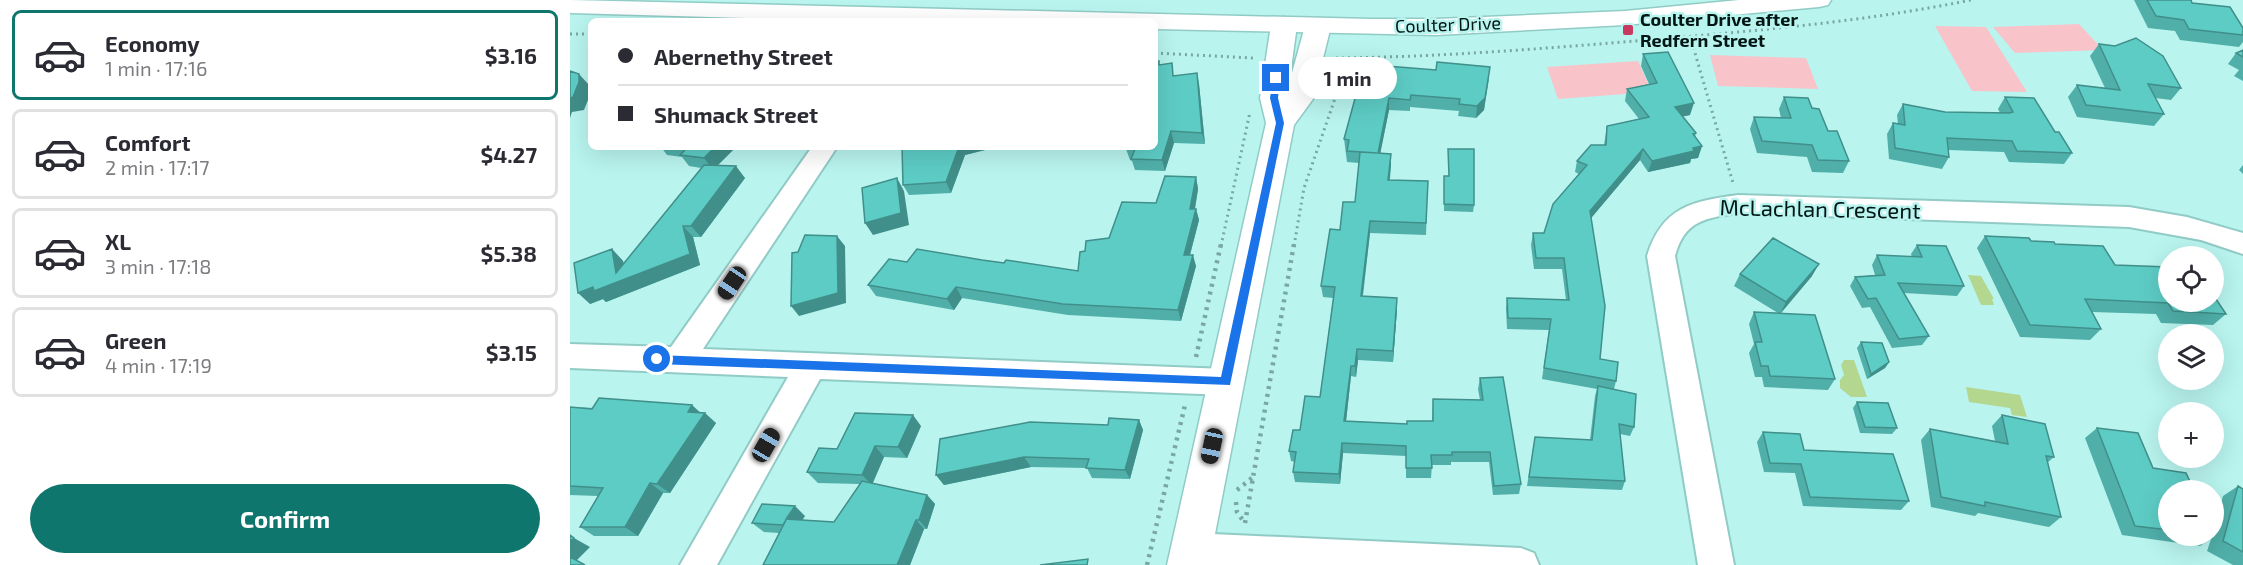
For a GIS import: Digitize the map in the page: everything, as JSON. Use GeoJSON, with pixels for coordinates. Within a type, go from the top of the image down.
{"type":"FeatureCollection","features":[{"type":"Feature","properties":{"kind":"main road","name":"Coulter Drive"},"geometry":{"type":"LineString","coordinates":[[1158,21],[1436,27],[1592,20],[1750,3],[1819,0]]}},
{"type":"Feature","properties":{"kind":"main road"},"geometry":{"type":"LineString","coordinates":[[570,6],[1024,18]]}},
{"type":"Feature","properties":{"kind":"main road"},"geometry":{"type":"LineString","coordinates":[[1280,123],[1274,98],[1284,25]]}},
{"type":"Feature","properties":{"kind":"main road"},"geometry":{"type":"LineString","coordinates":[[1189,557],[1208,381],[1280,123],[1299,99],[1318,26]]}},
{"type":"Feature","properties":{"kind":"street"},"geometry":{"type":"LineString","coordinates":[[679,360],[823,150]]}},
{"type":"Feature","properties":{"kind":"street","name":"McLachlan Crescent"},"geometry":{"type":"LineString","coordinates":[[1716,565],[1661,256],[1664,238],[1677,223],[1687,216],[1710,207],[1739,204],[2129,217],[2175,223],[2222,235],[2243,244]]}},
{"type":"Feature","properties":{"kind":"street"},"geometry":{"type":"LineString","coordinates":[[570,356],[1208,381]]}},
{"type":"Feature","properties":{"kind":"street"},"geometry":{"type":"LineString","coordinates":[[698,565],[811,366]]}},
{"type":"Feature","properties":{"kind":"street"},"geometry":{"type":"LineString","coordinates":[[1189,557],[1242,538],[1521,565]]}},
{"type":"Feature","properties":{"kind":"path"},"geometry":{"type":"LineString","coordinates":[[1682,32],[1692,37],[1739,204]]}},
{"type":"Feature","properties":{"kind":"path"},"geometry":{"type":"LineString","coordinates":[[1660,39],[1666,33]]}},
{"type":"Feature","properties":{"kind":"path"},"geometry":{"type":"LineString","coordinates":[[570,34],[588,34]]}},
{"type":"Feature","properties":{"kind":"path"},"geometry":{"type":"LineString","coordinates":[[1158,53],[1261,58]]}},
{"type":"Feature","properties":{"kind":"path"},"geometry":{"type":"LineString","coordinates":[[1242,538],[1304,188],[1349,58]]}},
{"type":"Feature","properties":{"kind":"path"},"geometry":{"type":"LineString","coordinates":[[1147,565],[1208,381],[1251,105]]}},
{"type":"Feature","properties":{"kind":"path"},"geometry":{"type":"LineString","coordinates":[[1242,538],[1234,494],[1238,488],[1253,478]]}},
{"type":"Feature","properties":{"kind":"shaded area"},"geometry":{"type":"Polygon","coordinates":[[[2079,24],[2103,50],[2015,53],[1993,27],[2079,24]]]}},
{"type":"Feature","properties":{"kind":"shaded area"},"geometry":{"type":"Polygon","coordinates":[[[1935,26],[1986,27],[2027,92],[1972,91],[1935,26]]]}},
{"type":"Feature","properties":{"kind":"shaded area"},"geometry":{"type":"Polygon","coordinates":[[[1710,55],[1806,58],[1818,89],[1718,86],[1710,55]]]}},
{"type":"Feature","properties":{"kind":"shaded area"},"geometry":{"type":"Polygon","coordinates":[[[1638,61],[1652,92],[1558,99],[1547,67],[1638,61]]]}},
{"type":"Feature","properties":{"kind":"shaded area"},"geometry":{"type":"Polygon","coordinates":[[[1968,275],[1981,276],[1994,299],[1992,299],[1994,305],[1981,305],[1968,275]]]}},
{"type":"Feature","properties":{"kind":"shaded area"},"geometry":{"type":"Polygon","coordinates":[[[1844,360],[1854,360],[1867,397],[1851,397],[1840,388],[1840,380],[1844,375],[1841,365],[1844,360]]]}},
{"type":"Feature","properties":{"kind":"shaded area"},"geometry":{"type":"Polygon","coordinates":[[[1966,387],[2020,395],[2027,417],[2012,415],[2010,408],[1969,402],[1966,387]]]}},
{"type":"Feature","properties":{"kind":"building"},"geometry":{"type":"Polygon","coordinates":[[[2147,0],[2191,0],[2192,3],[2230,7],[2243,28],[2243,35],[2189,29],[2184,20],[2156,16],[2147,0]]]}},
{"type":"Feature","properties":{"kind":"building"},"geometry":{"type":"Polygon","coordinates":[[[2136,38],[2163,56],[2181,88],[2148,84],[2164,114],[2086,105],[2077,85],[2120,90],[2099,44],[2115,46],[2136,38]]]}},
{"type":"Feature","properties":{"kind":"building"},"geometry":{"type":"Polygon","coordinates":[[[2243,50],[2243,57],[2236,53],[2243,50]]]}},
{"type":"Feature","properties":{"kind":"building"},"geometry":{"type":"Polygon","coordinates":[[[1668,52],[1694,103],[1675,107],[1696,133],[1693,134],[1702,146],[1693,148],[1694,151],[1652,161],[1643,149],[1590,211],[1605,306],[1600,359],[1618,362],[1616,381],[1544,368],[1551,319],[1508,318],[1507,298],[1569,300],[1564,258],[1536,258],[1533,233],[1544,233],[1553,204],[1587,165],[1577,161],[1591,145],[1606,145],[1607,126],[1649,117],[1627,89],[1657,83],[1643,54],[1668,52]]]}},
{"type":"Feature","properties":{"kind":"building"},"geometry":{"type":"Polygon","coordinates":[[[1158,61],[1159,65],[1172,63],[1173,76],[1197,73],[1202,133],[1171,131],[1162,160],[1131,159],[1135,150],[1158,150],[1158,61]]]}},
{"type":"Feature","properties":{"kind":"building"},"geometry":{"type":"Polygon","coordinates":[[[1437,62],[1490,67],[1485,98],[1477,106],[1459,104],[1460,99],[1411,95],[1410,100],[1389,98],[1378,153],[1391,154],[1388,180],[1428,181],[1426,223],[1370,221],[1361,296],[1397,298],[1393,351],[1357,349],[1355,366],[1351,366],[1344,421],[1407,424],[1407,421],[1433,421],[1433,399],[1483,400],[1480,378],[1503,377],[1521,484],[1494,486],[1490,452],[1452,452],[1452,455],[1431,455],[1432,468],[1406,468],[1406,446],[1342,443],[1339,474],[1293,472],[1296,452],[1289,451],[1293,430],[1300,430],[1305,396],[1320,397],[1335,287],[1321,286],[1330,229],[1340,230],[1343,202],[1355,202],[1360,152],[1377,153],[1347,151],[1349,140],[1344,139],[1363,69],[1386,70],[1387,66],[1436,70],[1437,62]]]}},
{"type":"Feature","properties":{"kind":"building"},"geometry":{"type":"Polygon","coordinates":[[[570,71],[579,74],[579,82],[573,97],[570,98],[570,71]]]}},
{"type":"Feature","properties":{"kind":"building"},"geometry":{"type":"Polygon","coordinates":[[[1784,97],[1808,98],[1812,108],[1819,109],[1828,131],[1837,131],[1849,161],[1818,160],[1812,145],[1762,141],[1754,117],[1791,118],[1784,97]]]}},
{"type":"Feature","properties":{"kind":"building"},"geometry":{"type":"Polygon","coordinates":[[[2005,97],[2034,98],[2055,132],[2059,132],[2072,153],[2017,151],[2012,141],[1947,138],[1949,157],[1895,148],[1893,123],[1905,125],[1903,104],[1945,112],[2013,112],[2005,97]]]}},
{"type":"Feature","properties":{"kind":"building"},"geometry":{"type":"Polygon","coordinates":[[[1448,149],[1474,149],[1474,205],[1444,204],[1444,176],[1449,176],[1448,149]]]}},
{"type":"Feature","properties":{"kind":"building"},"geometry":{"type":"Polygon","coordinates":[[[685,150],[712,150],[704,158],[680,155],[685,150]]]}},
{"type":"Feature","properties":{"kind":"building"},"geometry":{"type":"Polygon","coordinates":[[[902,150],[958,150],[946,182],[903,185],[902,150]]]}},
{"type":"Feature","properties":{"kind":"building"},"geometry":{"type":"Polygon","coordinates":[[[704,165],[736,166],[691,226],[683,226],[690,254],[594,291],[593,287],[578,293],[574,263],[612,249],[616,273],[704,165]]]}},
{"type":"Feature","properties":{"kind":"building"},"geometry":{"type":"Polygon","coordinates":[[[1165,176],[1196,177],[1190,209],[1196,209],[1184,255],[1193,255],[1178,310],[1063,304],[956,287],[947,299],[868,285],[889,259],[907,262],[917,249],[982,260],[1004,263],[1006,260],[1078,271],[1080,252],[1085,251],[1086,241],[1109,238],[1122,202],[1156,203],[1165,176]]]}},
{"type":"Feature","properties":{"kind":"building"},"geometry":{"type":"Polygon","coordinates":[[[897,178],[901,213],[865,223],[862,188],[897,178]]]}},
{"type":"Feature","properties":{"kind":"building"},"geometry":{"type":"Polygon","coordinates":[[[805,235],[837,236],[838,293],[791,306],[792,253],[798,252],[805,235]]]}},
{"type":"Feature","properties":{"kind":"building"},"geometry":{"type":"Polygon","coordinates":[[[1985,236],[2029,238],[2031,241],[2054,242],[2055,244],[2103,246],[2115,265],[2158,267],[2158,303],[2085,299],[2101,329],[2030,325],[1985,236]]]}},
{"type":"Feature","properties":{"kind":"building"},"geometry":{"type":"Polygon","coordinates":[[[1773,238],[1819,264],[1786,302],[1740,274],[1773,238]]]}},
{"type":"Feature","properties":{"kind":"building"},"geometry":{"type":"Polygon","coordinates":[[[1917,245],[1946,246],[1964,286],[1898,283],[1929,336],[1899,339],[1876,298],[1868,299],[1855,277],[1885,275],[1877,255],[1922,257],[1917,245]]]}},
{"type":"Feature","properties":{"kind":"building"},"geometry":{"type":"Polygon","coordinates":[[[2224,311],[2226,314],[2191,312],[2224,311]]]}},
{"type":"Feature","properties":{"kind":"building"},"geometry":{"type":"Polygon","coordinates":[[[1754,312],[1815,315],[1835,379],[1770,376],[1768,366],[1761,366],[1755,342],[1762,342],[1754,312]]]}},
{"type":"Feature","properties":{"kind":"building"},"geometry":{"type":"Polygon","coordinates":[[[1861,342],[1882,343],[1889,362],[1871,374],[1861,342]]]}},
{"type":"Feature","properties":{"kind":"building"},"geometry":{"type":"Polygon","coordinates":[[[1598,386],[1636,394],[1634,427],[1619,424],[1625,481],[1529,477],[1535,437],[1592,440],[1598,386]]]}},
{"type":"Feature","properties":{"kind":"building"},"geometry":{"type":"Polygon","coordinates":[[[599,398],[692,405],[688,412],[705,413],[657,484],[650,483],[625,527],[580,527],[603,488],[570,486],[570,407],[592,409],[599,398]]]}},
{"type":"Feature","properties":{"kind":"building"},"geometry":{"type":"Polygon","coordinates":[[[1857,402],[1888,403],[1897,428],[1865,427],[1857,402]]]}},
{"type":"Feature","properties":{"kind":"building"},"geometry":{"type":"Polygon","coordinates":[[[855,413],[913,415],[898,447],[875,446],[862,475],[807,472],[819,448],[837,449],[855,413]]]}},
{"type":"Feature","properties":{"kind":"building"},"geometry":{"type":"Polygon","coordinates":[[[2002,415],[2045,424],[2054,457],[2046,456],[2061,517],[1985,502],[1985,506],[1941,497],[1930,429],[2008,444],[2002,415]]]}},
{"type":"Feature","properties":{"kind":"building"},"geometry":{"type":"Polygon","coordinates":[[[1109,418],[1139,420],[1125,470],[1086,468],[1089,459],[1024,457],[936,475],[940,439],[1030,422],[1108,425],[1109,418]]]}},
{"type":"Feature","properties":{"kind":"building"},"geometry":{"type":"Polygon","coordinates":[[[2097,428],[2138,433],[2153,468],[2186,473],[2189,480],[2158,480],[2158,529],[2135,526],[2097,428]]]}},
{"type":"Feature","properties":{"kind":"building"},"geometry":{"type":"Polygon","coordinates":[[[1763,432],[1800,434],[1804,450],[1893,454],[1909,501],[1810,497],[1801,464],[1770,463],[1763,432]]]}},
{"type":"Feature","properties":{"kind":"building"},"geometry":{"type":"Polygon","coordinates":[[[862,481],[927,495],[919,520],[916,520],[897,565],[763,565],[786,520],[783,525],[752,523],[762,504],[795,506],[786,519],[834,522],[862,481]]]}},
{"type":"Feature","properties":{"kind":"building"},"geometry":{"type":"Polygon","coordinates":[[[2238,486],[2243,489],[2243,552],[2224,542],[2238,486]]]}},
{"type":"Feature","properties":{"kind":"building"},"geometry":{"type":"Polygon","coordinates":[[[570,557],[585,565],[570,565],[570,557]]]}},
{"type":"Feature","properties":{"kind":"building"},"geometry":{"type":"Polygon","coordinates":[[[1088,559],[1087,565],[1040,565],[1088,559]]]}},
{"type":"Feature","properties":{"kind":"place","name":"Coulter Drive after Redfern Street"},"geometry":{"type":"Point","coordinates":[1628,30]}},
{"type":"Feature","properties":{"kind":"route"},"geometry":{"type":"LineString","coordinates":[[657,359],[1226,382],[1280,123],[1274,98],[1276,78]]}}]}
